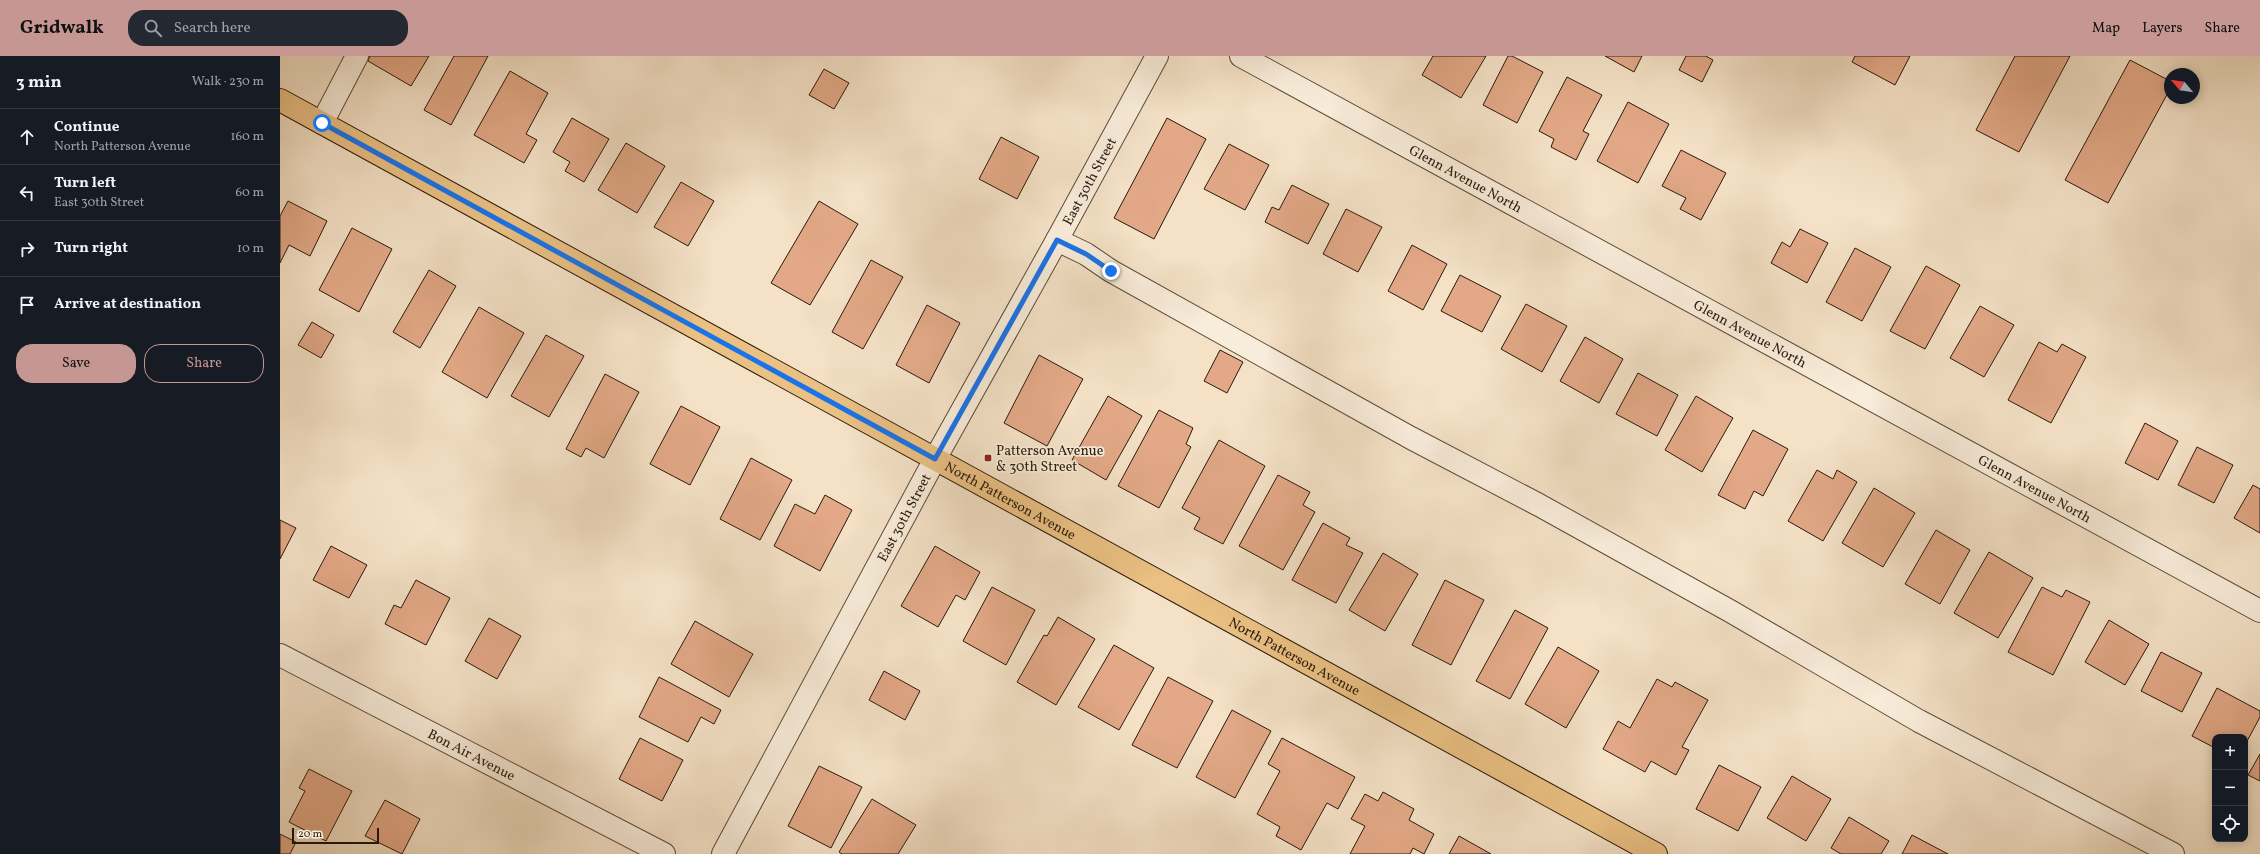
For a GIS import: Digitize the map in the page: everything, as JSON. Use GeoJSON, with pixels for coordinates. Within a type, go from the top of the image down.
{"type":"FeatureCollection","features":[{"type":"Feature","properties":{"kind":"main road","name":"North Patterson Avenue"},"geometry":{"type":"LineString","coordinates":[[280,100],[1656,854]]}},
{"type":"Feature","properties":{"kind":"street"},"geometry":{"type":"LineString","coordinates":[[322,123],[358,56]]}},
{"type":"Feature","properties":{"kind":"street","name":"East 30th Street"},"geometry":{"type":"LineString","coordinates":[[723,854],[935,459],[1157,56]]}},
{"type":"Feature","properties":{"kind":"street","name":"Glenn Avenue North"},"geometry":{"type":"LineString","coordinates":[[1241,56],[2260,611]]}},
{"type":"Feature","properties":{"kind":"street"},"geometry":{"type":"LineString","coordinates":[[1057,240],[1086,254],[1111,271],[1411,438],[1539,505],[1919,721],[2173,854]]}},
{"type":"Feature","properties":{"kind":"street","name":"Bon Air Avenue"},"geometry":{"type":"LineString","coordinates":[[280,655],[664,854]]}},
{"type":"Feature","properties":{"kind":"building"},"geometry":{"type":"Polygon","coordinates":[[[370,56],[429,56],[411,86],[368,61],[370,56]]]}},
{"type":"Feature","properties":{"kind":"building"},"geometry":{"type":"Polygon","coordinates":[[[454,56],[488,56],[451,125],[424,110],[454,56]]]}},
{"type":"Feature","properties":{"kind":"building"},"geometry":{"type":"Polygon","coordinates":[[[1433,56],[1486,56],[1461,98],[1422,75],[1433,56]]]}},
{"type":"Feature","properties":{"kind":"building"},"geometry":{"type":"Polygon","coordinates":[[[1508,56],[1512,56],[1543,72],[1517,123],[1483,105],[1508,56]]]}},
{"type":"Feature","properties":{"kind":"building"},"geometry":{"type":"Polygon","coordinates":[[[1605,56],[1642,56],[1634,72],[1605,56]]]}},
{"type":"Feature","properties":{"kind":"building"},"geometry":{"type":"Polygon","coordinates":[[[1686,56],[1706,56],[1713,60],[1702,82],[1679,70],[1686,56]]]}},
{"type":"Feature","properties":{"kind":"building"},"geometry":{"type":"Polygon","coordinates":[[[1855,56],[1910,56],[1895,85],[1852,62],[1855,56]]]}},
{"type":"Feature","properties":{"kind":"building"},"geometry":{"type":"Polygon","coordinates":[[[2015,56],[2070,56],[2019,152],[1976,130],[2015,56]]]}},
{"type":"Feature","properties":{"kind":"building"},"geometry":{"type":"Polygon","coordinates":[[[2130,60],[2164,78],[2164,100],[2108,203],[2065,180],[2130,60]]]}},
{"type":"Feature","properties":{"kind":"building"},"geometry":{"type":"Polygon","coordinates":[[[824,69],[849,83],[834,109],[809,95],[824,69]]]}},
{"type":"Feature","properties":{"kind":"building"},"geometry":{"type":"Polygon","coordinates":[[[510,71],[548,93],[526,134],[537,140],[524,163],[474,135],[510,71]]]}},
{"type":"Feature","properties":{"kind":"building"},"geometry":{"type":"Polygon","coordinates":[[[1567,77],[1602,95],[1583,131],[1589,134],[1576,160],[1551,147],[1554,139],[1539,131],[1567,77]]]}},
{"type":"Feature","properties":{"kind":"building"},"geometry":{"type":"Polygon","coordinates":[[[1628,102],[1669,124],[1638,183],[1597,161],[1628,102]]]}},
{"type":"Feature","properties":{"kind":"building"},"geometry":{"type":"Polygon","coordinates":[[[572,118],[609,139],[584,182],[565,171],[570,162],[553,152],[572,118]]]}},
{"type":"Feature","properties":{"kind":"building"},"geometry":{"type":"Polygon","coordinates":[[[1167,118],[1206,139],[1154,239],[1114,218],[1167,118]]]}},
{"type":"Feature","properties":{"kind":"building"},"geometry":{"type":"Polygon","coordinates":[[[1001,137],[1039,157],[1017,199],[979,179],[1001,137]]]}},
{"type":"Feature","properties":{"kind":"building"},"geometry":{"type":"Polygon","coordinates":[[[626,143],[665,166],[637,213],[598,190],[626,143]]]}},
{"type":"Feature","properties":{"kind":"building"},"geometry":{"type":"Polygon","coordinates":[[[1229,144],[1269,165],[1245,210],[1204,189],[1229,144]]]}},
{"type":"Feature","properties":{"kind":"building"},"geometry":{"type":"Polygon","coordinates":[[[1681,150],[1726,173],[1701,220],[1680,209],[1686,198],[1662,186],[1681,150]]]}},
{"type":"Feature","properties":{"kind":"building"},"geometry":{"type":"Polygon","coordinates":[[[681,182],[714,201],[688,246],[654,227],[681,182]]]}},
{"type":"Feature","properties":{"kind":"building"},"geometry":{"type":"Polygon","coordinates":[[[1292,185],[1329,204],[1308,244],[1265,222],[1272,207],[1279,210],[1292,185]]]}},
{"type":"Feature","properties":{"kind":"building"},"geometry":{"type":"Polygon","coordinates":[[[288,201],[327,221],[310,256],[289,245],[280,263],[280,216],[288,201]]]}},
{"type":"Feature","properties":{"kind":"building"},"geometry":{"type":"Polygon","coordinates":[[[819,201],[858,224],[810,305],[771,283],[819,201]]]}},
{"type":"Feature","properties":{"kind":"building"},"geometry":{"type":"Polygon","coordinates":[[[1346,209],[1382,227],[1358,272],[1323,254],[1346,209]]]}},
{"type":"Feature","properties":{"kind":"building"},"geometry":{"type":"Polygon","coordinates":[[[352,228],[392,249],[359,312],[319,290],[352,228]]]}},
{"type":"Feature","properties":{"kind":"building"},"geometry":{"type":"Polygon","coordinates":[[[1800,229],[1828,243],[1807,283],[1771,263],[1782,242],[1790,247],[1800,229]]]}},
{"type":"Feature","properties":{"kind":"building"},"geometry":{"type":"Polygon","coordinates":[[[1412,245],[1447,264],[1423,310],[1388,291],[1412,245]]]}},
{"type":"Feature","properties":{"kind":"building"},"geometry":{"type":"Polygon","coordinates":[[[1855,248],[1891,267],[1862,321],[1826,302],[1855,248]]]}},
{"type":"Feature","properties":{"kind":"building"},"geometry":{"type":"Polygon","coordinates":[[[871,260],[903,277],[863,349],[832,332],[871,260]]]}},
{"type":"Feature","properties":{"kind":"building"},"geometry":{"type":"Polygon","coordinates":[[[1926,266],[1960,285],[1925,349],[1890,331],[1926,266]]]}},
{"type":"Feature","properties":{"kind":"building"},"geometry":{"type":"Polygon","coordinates":[[[429,270],[456,286],[420,348],[393,332],[429,270]]]}},
{"type":"Feature","properties":{"kind":"building"},"geometry":{"type":"Polygon","coordinates":[[[1460,275],[1501,296],[1482,332],[1441,311],[1460,275]]]}},
{"type":"Feature","properties":{"kind":"building"},"geometry":{"type":"Polygon","coordinates":[[[1526,304],[1567,326],[1542,372],[1501,349],[1526,304]]]}},
{"type":"Feature","properties":{"kind":"building"},"geometry":{"type":"Polygon","coordinates":[[[927,305],[960,323],[929,383],[896,365],[927,305]]]}},
{"type":"Feature","properties":{"kind":"building"},"geometry":{"type":"Polygon","coordinates":[[[1980,306],[2014,325],[1984,377],[1950,358],[1980,306]]]}},
{"type":"Feature","properties":{"kind":"building"},"geometry":{"type":"Polygon","coordinates":[[[479,307],[524,333],[487,398],[442,372],[479,307]]]}},
{"type":"Feature","properties":{"kind":"building"},"geometry":{"type":"Polygon","coordinates":[[[312,322],[334,335],[321,358],[298,345],[312,322]]]}},
{"type":"Feature","properties":{"kind":"building"},"geometry":{"type":"Polygon","coordinates":[[[546,335],[584,356],[549,417],[511,396],[546,335]]]}},
{"type":"Feature","properties":{"kind":"building"},"geometry":{"type":"Polygon","coordinates":[[[1585,337],[1623,359],[1599,403],[1560,381],[1585,337]]]}},
{"type":"Feature","properties":{"kind":"building"},"geometry":{"type":"Polygon","coordinates":[[[2039,342],[2057,352],[2062,344],[2086,357],[2051,423],[2008,400],[2039,342]]]}},
{"type":"Feature","properties":{"kind":"building"},"geometry":{"type":"Polygon","coordinates":[[[1220,350],[1243,362],[1227,393],[1204,381],[1220,350]]]}},
{"type":"Feature","properties":{"kind":"building"},"geometry":{"type":"Polygon","coordinates":[[[1039,355],[1083,379],[1047,446],[1004,423],[1039,355]]]}},
{"type":"Feature","properties":{"kind":"building"},"geometry":{"type":"Polygon","coordinates":[[[1638,373],[1678,395],[1657,436],[1616,414],[1638,373]]]}},
{"type":"Feature","properties":{"kind":"building"},"geometry":{"type":"Polygon","coordinates":[[[605,374],[639,392],[604,458],[586,448],[581,457],[566,449],[605,374]]]}},
{"type":"Feature","properties":{"kind":"building"},"geometry":{"type":"Polygon","coordinates":[[[1108,396],[1142,416],[1106,480],[1072,460],[1108,396]]]}},
{"type":"Feature","properties":{"kind":"building"},"geometry":{"type":"Polygon","coordinates":[[[1696,396],[1733,418],[1702,472],[1665,450],[1696,396]]]}},
{"type":"Feature","properties":{"kind":"building"},"geometry":{"type":"Polygon","coordinates":[[[681,406],[720,427],[690,485],[650,464],[681,406]]]}},
{"type":"Feature","properties":{"kind":"building"},"geometry":{"type":"Polygon","coordinates":[[[1159,410],[1193,428],[1186,444],[1191,447],[1159,508],[1118,486],[1159,410]]]}},
{"type":"Feature","properties":{"kind":"building"},"geometry":{"type":"Polygon","coordinates":[[[2145,423],[2178,441],[2158,480],[2125,463],[2145,423]]]}},
{"type":"Feature","properties":{"kind":"building"},"geometry":{"type":"Polygon","coordinates":[[[1753,430],[1788,449],[1763,496],[1754,491],[1745,509],[1718,495],[1753,430]]]}},
{"type":"Feature","properties":{"kind":"building"},"geometry":{"type":"Polygon","coordinates":[[[1219,440],[1265,466],[1223,544],[1194,529],[1200,518],[1182,508],[1219,440]]]}},
{"type":"Feature","properties":{"kind":"building"},"geometry":{"type":"Polygon","coordinates":[[[2197,447],[2233,465],[2214,503],[2178,485],[2197,447]]]}},
{"type":"Feature","properties":{"kind":"building"},"geometry":{"type":"Polygon","coordinates":[[[751,458],[792,480],[760,540],[720,519],[751,458]]]}},
{"type":"Feature","properties":{"kind":"building"},"geometry":{"type":"Polygon","coordinates":[[[1817,470],[1833,479],[1837,470],[1857,482],[1823,541],[1788,521],[1817,470]]]}},
{"type":"Feature","properties":{"kind":"building"},"geometry":{"type":"Polygon","coordinates":[[[1278,475],[1310,492],[1303,505],[1315,512],[1283,570],[1239,546],[1278,475]]]}},
{"type":"Feature","properties":{"kind":"building"},"geometry":{"type":"Polygon","coordinates":[[[2253,485],[2260,489],[2260,533],[2234,518],[2253,485]]]}},
{"type":"Feature","properties":{"kind":"building"},"geometry":{"type":"Polygon","coordinates":[[[1874,488],[1915,513],[1883,567],[1842,543],[1874,488]]]}},
{"type":"Feature","properties":{"kind":"building"},"geometry":{"type":"Polygon","coordinates":[[[825,495],[852,510],[820,571],[774,546],[795,504],[815,514],[825,495]]]}},
{"type":"Feature","properties":{"kind":"building"},"geometry":{"type":"Polygon","coordinates":[[[280,520],[296,528],[280,559],[280,520]]]}},
{"type":"Feature","properties":{"kind":"building"},"geometry":{"type":"Polygon","coordinates":[[[1323,523],[1350,538],[1346,545],[1363,553],[1336,603],[1292,580],[1323,523]]]}},
{"type":"Feature","properties":{"kind":"building"},"geometry":{"type":"Polygon","coordinates":[[[1936,530],[1970,550],[1940,604],[1905,584],[1936,530]]]}},
{"type":"Feature","properties":{"kind":"building"},"geometry":{"type":"Polygon","coordinates":[[[331,546],[367,565],[349,598],[313,580],[331,546]]]}},
{"type":"Feature","properties":{"kind":"building"},"geometry":{"type":"Polygon","coordinates":[[[935,546],[980,572],[965,600],[956,595],[938,627],[901,606],[935,546]]]}},
{"type":"Feature","properties":{"kind":"building"},"geometry":{"type":"Polygon","coordinates":[[[1989,552],[2033,578],[1998,638],[1954,613],[1989,552]]]}},
{"type":"Feature","properties":{"kind":"building"},"geometry":{"type":"Polygon","coordinates":[[[1383,553],[1418,574],[1385,631],[1349,610],[1383,553]]]}},
{"type":"Feature","properties":{"kind":"building"},"geometry":{"type":"Polygon","coordinates":[[[416,580],[450,598],[426,645],[385,624],[394,605],[401,608],[416,580]]]}},
{"type":"Feature","properties":{"kind":"building"},"geometry":{"type":"Polygon","coordinates":[[[1445,580],[1484,600],[1451,665],[1412,645],[1445,580]]]}},
{"type":"Feature","properties":{"kind":"building"},"geometry":{"type":"Polygon","coordinates":[[[992,587],[1035,610],[1006,665],[963,641],[992,587]]]}},
{"type":"Feature","properties":{"kind":"building"},"geometry":{"type":"Polygon","coordinates":[[[2042,587],[2062,597],[2066,590],[2090,602],[2053,675],[2008,652],[2042,587]]]}},
{"type":"Feature","properties":{"kind":"building"},"geometry":{"type":"Polygon","coordinates":[[[1515,610],[1548,628],[1510,699],[1476,681],[1515,610]]]}},
{"type":"Feature","properties":{"kind":"building"},"geometry":{"type":"Polygon","coordinates":[[[1058,617],[1095,639],[1056,705],[1017,682],[1044,635],[1047,636],[1058,617]]]}},
{"type":"Feature","properties":{"kind":"building"},"geometry":{"type":"Polygon","coordinates":[[[489,618],[521,636],[497,679],[465,661],[489,618]]]}},
{"type":"Feature","properties":{"kind":"building"},"geometry":{"type":"Polygon","coordinates":[[[2109,620],[2149,644],[2125,685],[2085,662],[2109,620]]]}},
{"type":"Feature","properties":{"kind":"building"},"geometry":{"type":"Polygon","coordinates":[[[695,621],[753,654],[729,697],[671,664],[695,621]]]}},
{"type":"Feature","properties":{"kind":"building"},"geometry":{"type":"Polygon","coordinates":[[[1114,645],[1154,668],[1119,730],[1078,707],[1114,645]]]}},
{"type":"Feature","properties":{"kind":"building"},"geometry":{"type":"Polygon","coordinates":[[[1558,647],[1599,671],[1566,728],[1525,704],[1558,647]]]}},
{"type":"Feature","properties":{"kind":"building"},"geometry":{"type":"Polygon","coordinates":[[[2161,652],[2202,673],[2182,712],[2141,691],[2161,652]]]}},
{"type":"Feature","properties":{"kind":"building"},"geometry":{"type":"Polygon","coordinates":[[[884,671],[920,691],[905,720],[869,700],[884,671]]]}},
{"type":"Feature","properties":{"kind":"building"},"geometry":{"type":"Polygon","coordinates":[[[659,677],[721,710],[714,724],[701,717],[688,742],[639,717],[659,677]]]}},
{"type":"Feature","properties":{"kind":"building"},"geometry":{"type":"Polygon","coordinates":[[[1168,677],[1213,701],[1177,768],[1132,745],[1168,677]]]}},
{"type":"Feature","properties":{"kind":"building"},"geometry":{"type":"Polygon","coordinates":[[[1657,679],[1672,687],[1675,682],[1708,700],[1682,747],[1689,750],[1676,775],[1651,761],[1645,772],[1603,749],[1618,721],[1630,728],[1657,679]]]}},
{"type":"Feature","properties":{"kind":"building"},"geometry":{"type":"Polygon","coordinates":[[[2217,688],[2260,711],[2260,717],[2248,739],[2248,734],[2212,734],[2212,746],[2192,736],[2217,688]]]}},
{"type":"Feature","properties":{"kind":"building"},"geometry":{"type":"Polygon","coordinates":[[[1232,710],[1271,731],[1235,798],[1196,777],[1232,710]]]}},
{"type":"Feature","properties":{"kind":"building"},"geometry":{"type":"Polygon","coordinates":[[[640,738],[683,760],[662,801],[619,779],[640,738]]]}},
{"type":"Feature","properties":{"kind":"building"},"geometry":{"type":"Polygon","coordinates":[[[1282,738],[1355,777],[1338,809],[1327,803],[1301,850],[1276,836],[1280,827],[1257,814],[1280,771],[1268,764],[1282,738]]]}},
{"type":"Feature","properties":{"kind":"building"},"geometry":{"type":"Polygon","coordinates":[[[2260,754],[2260,781],[2248,775],[2260,754]]]}},
{"type":"Feature","properties":{"kind":"building"},"geometry":{"type":"Polygon","coordinates":[[[1719,765],[1761,787],[1738,831],[1696,809],[1719,765]]]}},
{"type":"Feature","properties":{"kind":"building"},"geometry":{"type":"Polygon","coordinates":[[[819,766],[862,787],[831,848],[788,826],[819,766]]]}},
{"type":"Feature","properties":{"kind":"building"},"geometry":{"type":"Polygon","coordinates":[[[309,769],[352,791],[326,841],[289,822],[305,791],[299,788],[309,769]]]}},
{"type":"Feature","properties":{"kind":"building"},"geometry":{"type":"Polygon","coordinates":[[[1792,776],[1831,799],[1806,841],[1767,818],[1792,776]]]}},
{"type":"Feature","properties":{"kind":"building"},"geometry":{"type":"Polygon","coordinates":[[[1383,792],[1414,809],[1409,820],[1434,834],[1424,854],[1413,848],[1410,854],[1350,854],[1365,826],[1351,819],[1365,794],[1378,801],[1383,792]]]}},
{"type":"Feature","properties":{"kind":"building"},"geometry":{"type":"Polygon","coordinates":[[[872,799],[916,825],[898,854],[842,854],[839,852],[872,799]]]}},
{"type":"Feature","properties":{"kind":"building"},"geometry":{"type":"Polygon","coordinates":[[[385,800],[420,819],[402,854],[365,836],[385,800]]]}},
{"type":"Feature","properties":{"kind":"building"},"geometry":{"type":"Polygon","coordinates":[[[1849,817],[1889,841],[1881,854],[1841,854],[1831,848],[1849,817]]]}},
{"type":"Feature","properties":{"kind":"building"},"geometry":{"type":"Polygon","coordinates":[[[280,834],[296,842],[290,854],[280,854],[280,834]]]}},
{"type":"Feature","properties":{"kind":"building"},"geometry":{"type":"Polygon","coordinates":[[[1912,835],[1948,854],[1902,854],[1912,835]]]}},
{"type":"Feature","properties":{"kind":"building"},"geometry":{"type":"Polygon","coordinates":[[[1459,836],[1491,854],[1449,854],[1459,836]]]}},
{"type":"Feature","properties":{"kind":"place","name":"Patterson Avenue & 30th Street"},"geometry":{"type":"Point","coordinates":[988,458]}},
{"type":"Feature","properties":{"kind":"route"},"geometry":{"type":"LineString","coordinates":[[322,123],[935,459],[1057,240],[1086,254],[1111,271]]}}]}
